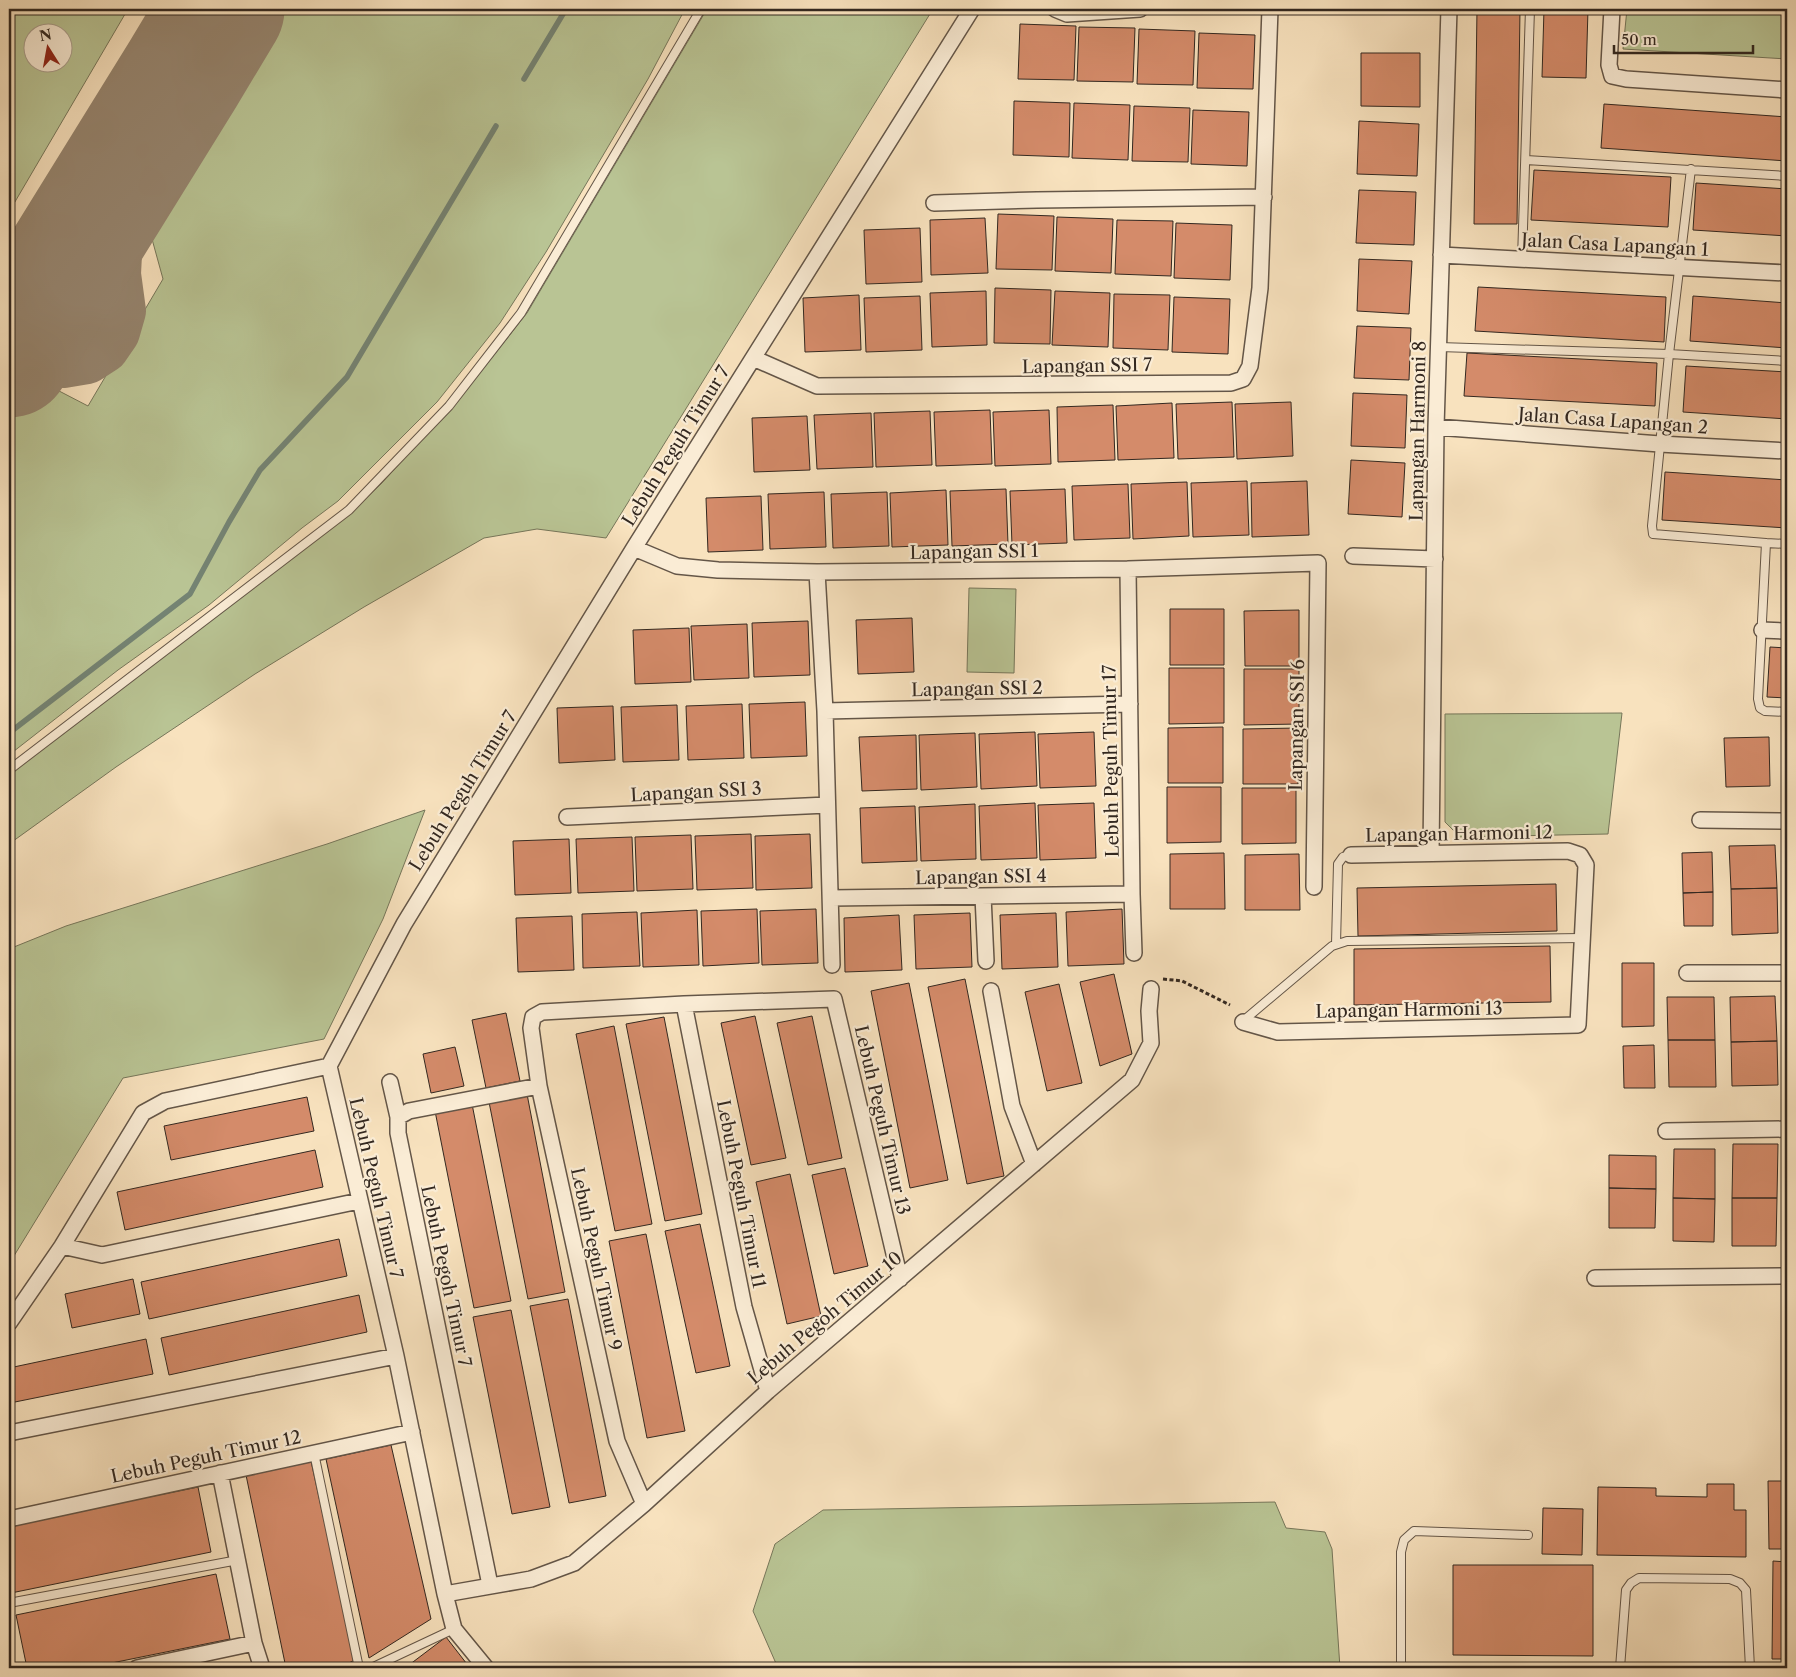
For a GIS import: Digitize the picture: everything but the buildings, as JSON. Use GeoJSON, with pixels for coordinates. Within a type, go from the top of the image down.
{"type":"FeatureCollection","features":[{"type":"Feature","properties":{"kind":"street","name":"Lebuh Peguh Timur 7"},"geometry":{"type":"LineString","coordinates":[[486,1668],[454,1629],[445,1594],[396,1356],[329,1066],[404,924],[634,548],[972,9]]}},
{"type":"Feature","properties":{"kind":"street"},"geometry":{"type":"LineString","coordinates":[[1055,9],[1067,14],[1140,9]]}},
{"type":"Feature","properties":{"kind":"street","name":"Lapangan SSI 7"},"geometry":{"type":"LineString","coordinates":[[753,358],[817,386],[1231,383],[1243,379],[1250,366],[1260,288],[1270,9]]}},
{"type":"Feature","properties":{"kind":"street","name":"Lapangan Harmoni 8"},"geometry":{"type":"LineString","coordinates":[[1432,853],[1436,427],[1449,9]]}},
{"type":"Feature","properties":{"kind":"street"},"geometry":{"type":"LineString","coordinates":[[1612,9],[1609,64],[1612,76],[1626,79],[1787,90]]}},
{"type":"Feature","properties":{"kind":"street"},"geometry":{"type":"LineString","coordinates":[[934,203],[1264,197]]}},
{"type":"Feature","properties":{"kind":"street","name":"Jalan Casa Lapangan 1"},"geometry":{"type":"LineString","coordinates":[[1442,255],[1787,273]]}},
{"type":"Feature","properties":{"kind":"street","name":"Jalan Casa Lapangan 2"},"geometry":{"type":"LineString","coordinates":[[1436,427],[1660,444],[1787,451]]}},
{"type":"Feature","properties":{"kind":"street","name":"Lapangan SSI 1"},"geometry":{"type":"LineString","coordinates":[[634,548],[677,566],[718,570],[817,572],[1128,569],[1318,563]]}},
{"type":"Feature","properties":{"kind":"street"},"geometry":{"type":"LineString","coordinates":[[1353,556],[1435,559]]}},
{"type":"Feature","properties":{"kind":"street","name":"Lapangan SSI 6"},"geometry":{"type":"LineString","coordinates":[[1314,887],[1318,563]]}},
{"type":"Feature","properties":{"kind":"street","name":"Lebuh Peguh Timur 17"},"geometry":{"type":"LineString","coordinates":[[1128,569],[1134,953]]}},
{"type":"Feature","properties":{"kind":"street"},"geometry":{"type":"LineString","coordinates":[[817,572],[825,711],[832,965]]}},
{"type":"Feature","properties":{"kind":"street"},"geometry":{"type":"LineString","coordinates":[[1762,630],[1787,631]]}},
{"type":"Feature","properties":{"kind":"street","name":"Lapangan SSI 2"},"geometry":{"type":"LineString","coordinates":[[825,711],[1130,704]]}},
{"type":"Feature","properties":{"kind":"street","name":"Lapangan SSI 3"},"geometry":{"type":"LineString","coordinates":[[567,817],[827,805]]}},
{"type":"Feature","properties":{"kind":"street"},"geometry":{"type":"LineString","coordinates":[[1700,820],[1787,821]]}},
{"type":"Feature","properties":{"kind":"street","name":"Lapangan Harmoni 12"},"geometry":{"type":"LineString","coordinates":[[1351,855],[1568,851],[1580,855],[1586,865],[1582,938]]}},
{"type":"Feature","properties":{"kind":"street","name":"Lapangan SSI 4"},"geometry":{"type":"LineString","coordinates":[[831,898],[1132,894]]}},
{"type":"Feature","properties":{"kind":"street"},"geometry":{"type":"LineString","coordinates":[[983,896],[986,961]]}},
{"type":"Feature","properties":{"kind":"street","name":"Lapangan Harmoni 13"},"geometry":{"type":"LineString","coordinates":[[1243,1022],[1278,1032],[1578,1025],[1582,938]]}},
{"type":"Feature","properties":{"kind":"street"},"geometry":{"type":"LineString","coordinates":[[1687,973],[1787,973]]}},
{"type":"Feature","properties":{"kind":"street","name":"Lebuh Pegoh Timur 10"},"geometry":{"type":"LineString","coordinates":[[445,1594],[532,1579],[574,1563],[644,1504],[768,1391],[1132,1080],[1151,1042],[1149,1011],[1151,989]]}},
{"type":"Feature","properties":{"kind":"street"},"geometry":{"type":"LineString","coordinates":[[991,991],[1012,1106],[1034,1164]]}},
{"type":"Feature","properties":{"kind":"street","name":"Lebuh Peguh Timur 13"},"geometry":{"type":"LineString","coordinates":[[684,1004],[834,1000],[900,1279]]}},
{"type":"Feature","properties":{"kind":"street","name":"Lebuh Peguh Timur 9"},"geometry":{"type":"LineString","coordinates":[[644,1504],[617,1441],[539,1086],[530,1028],[534,1017],[542,1012],[684,1004]]}},
{"type":"Feature","properties":{"kind":"street","name":"Lebuh Peguh Timur 11"},"geometry":{"type":"LineString","coordinates":[[684,1004],[740,1288],[768,1391]]}},
{"type":"Feature","properties":{"kind":"street"},"geometry":{"type":"LineString","coordinates":[[9,1323],[62,1246],[144,1113],[153,1106],[165,1101],[329,1066]]}},
{"type":"Feature","properties":{"kind":"street","name":"Lebuh Pegoh Timur 7"},"geometry":{"type":"LineString","coordinates":[[390,1082],[398,1117],[398,1134],[490,1585]]}},
{"type":"Feature","properties":{"kind":"street"},"geometry":{"type":"LineString","coordinates":[[398,1117],[409,1111],[539,1086]]}},
{"type":"Feature","properties":{"kind":"street"},"geometry":{"type":"LineString","coordinates":[[1666,1131],[1787,1129]]}},
{"type":"Feature","properties":{"kind":"street"},"geometry":{"type":"LineString","coordinates":[[62,1246],[102,1255],[359,1201]]}},
{"type":"Feature","properties":{"kind":"street"},"geometry":{"type":"LineString","coordinates":[[1595,1278],[1787,1276]]}},
{"type":"Feature","properties":{"kind":"street"},"geometry":{"type":"LineString","coordinates":[[9,1433],[396,1356]]}},
{"type":"Feature","properties":{"kind":"street","name":"Lebuh Peguh Timur 12"},"geometry":{"type":"LineString","coordinates":[[9,1519],[412,1432]]}},
{"type":"Feature","properties":{"kind":"street"},"geometry":{"type":"LineString","coordinates":[[220,1473],[254,1643],[262,1668]]}},
{"type":"Feature","properties":{"kind":"street"},"geometry":{"type":"LineString","coordinates":[[137,1668],[254,1643]]}},
{"type":"Feature","properties":{"kind":"lane"},"geometry":{"type":"LineString","coordinates":[[9,770],[349,510],[449,406],[521,313],[701,9]]}},
{"type":"Feature","properties":{"kind":"lane"},"geometry":{"type":"LineString","coordinates":[[1522,259],[1530,9]]}},
{"type":"Feature","properties":{"kind":"lane"},"geometry":{"type":"LineString","coordinates":[[1526,160],[1787,176]]}},
{"type":"Feature","properties":{"kind":"lane"},"geometry":{"type":"LineString","coordinates":[[1691,169],[1669,354],[1652,526],[1653,534],[1787,544]]}},
{"type":"Feature","properties":{"kind":"lane"},"geometry":{"type":"LineString","coordinates":[[1439,347],[1669,354],[1787,361]]}},
{"type":"Feature","properties":{"kind":"lane"},"geometry":{"type":"LineString","coordinates":[[1766,543],[1758,699],[1760,708],[1787,712]]}},
{"type":"Feature","properties":{"kind":"lane"},"geometry":{"type":"LineString","coordinates":[[1336,944],[1338,864],[1343,858],[1351,855]]}},
{"type":"Feature","properties":{"kind":"lane"},"geometry":{"type":"LineString","coordinates":[[1243,1022],[1332,946],[1347,941],[1582,938]]}},
{"type":"Feature","properties":{"kind":"lane"},"geometry":{"type":"LineString","coordinates":[[314,1453],[359,1668]]}},
{"type":"Feature","properties":{"kind":"lane"},"geometry":{"type":"LineString","coordinates":[[1404,1668],[1401,1663],[1401,1552],[1404,1540],[1414,1531],[1528,1535]]}},
{"type":"Feature","properties":{"kind":"lane"},"geometry":{"type":"LineString","coordinates":[[9,1603],[238,1560]]}},
{"type":"Feature","properties":{"kind":"lane"},"geometry":{"type":"LineString","coordinates":[[1620,1668],[1626,1590],[1630,1583],[1639,1578],[1730,1579],[1740,1583],[1746,1590],[1750,1668]]}},
{"type":"Feature","properties":{"kind":"lane"},"geometry":{"type":"LineString","coordinates":[[371,1668],[454,1629]]}},
{"type":"Feature","properties":{"kind":"path"},"geometry":{"type":"LineString","coordinates":[[1151,989],[1164,979],[1182,981],[1230,1005]]}},
{"type":"Feature","properties":{"kind":"green space"},"geometry":{"type":"Polygon","coordinates":[[[9,9],[128,9],[9,212],[9,9]]]}},
{"type":"Feature","properties":{"kind":"green space"},"geometry":{"type":"Polygon","coordinates":[[[286,9],[685,9],[648,79],[546,252],[500,323],[437,402],[338,501],[302,528],[209,605],[118,670],[9,755],[9,365],[88,406],[163,279],[152,239],[286,9]]]}},
{"type":"Feature","properties":{"kind":"green space"},"geometry":{"type":"Polygon","coordinates":[[[707,9],[933,9],[606,538],[537,529],[484,538],[364,607],[255,674],[116,767],[9,844],[9,773],[350,513],[381,484],[467,389],[527,313],[707,9]]]}},
{"type":"Feature","properties":{"kind":"green space"},"geometry":{"type":"Polygon","coordinates":[[[1627,9],[1787,9],[1787,59],[1623,49],[1627,9]]]}},
{"type":"Feature","properties":{"kind":"green space"},"geometry":{"type":"Polygon","coordinates":[[[969,588],[1016,589],[1014,673],[967,672],[969,588]]]}},
{"type":"Feature","properties":{"kind":"green space"},"geometry":{"type":"Polygon","coordinates":[[[1622,713],[1608,834],[1460,837],[1445,822],[1445,714],[1622,713]]]}},
{"type":"Feature","properties":{"kind":"green space"},"geometry":{"type":"Polygon","coordinates":[[[425,810],[383,919],[324,1039],[123,1078],[9,1264],[9,949],[66,926],[327,844],[425,810]]]}},
{"type":"Feature","properties":{"kind":"green space"},"geometry":{"type":"Polygon","coordinates":[[[1275,1502],[1286,1528],[1325,1532],[1332,1549],[1340,1668],[837,1663],[822,1668],[778,1668],[753,1611],[775,1544],[823,1510],[1275,1502]]]}},
{"type":"Feature","properties":{"kind":"waterway"},"geometry":{"type":"LineString","coordinates":[[524,79],[566,9]]}},
{"type":"Feature","properties":{"kind":"waterway"},"geometry":{"type":"LineString","coordinates":[[9,733],[190,594],[260,470],[347,377],[496,126]]}},
{"type":"Feature","properties":{"kind":"taxiway"},"geometry":{"type":"LineString","coordinates":[[9,289],[104,183],[151,126],[183,74]]}},
{"type":"Feature","properties":{"kind":"taxiway"},"geometry":{"type":"LineString","coordinates":[[9,293],[9,311],[15,333],[24,348],[43,359],[63,363],[87,359],[104,348],[115,332],[121,311],[116,274],[118,235],[129,177],[151,126]]}},
{"type":"Feature","properties":{"kind":"runway"},"geometry":{"type":"LineString","coordinates":[[9,355],[222,9]]}}]}
